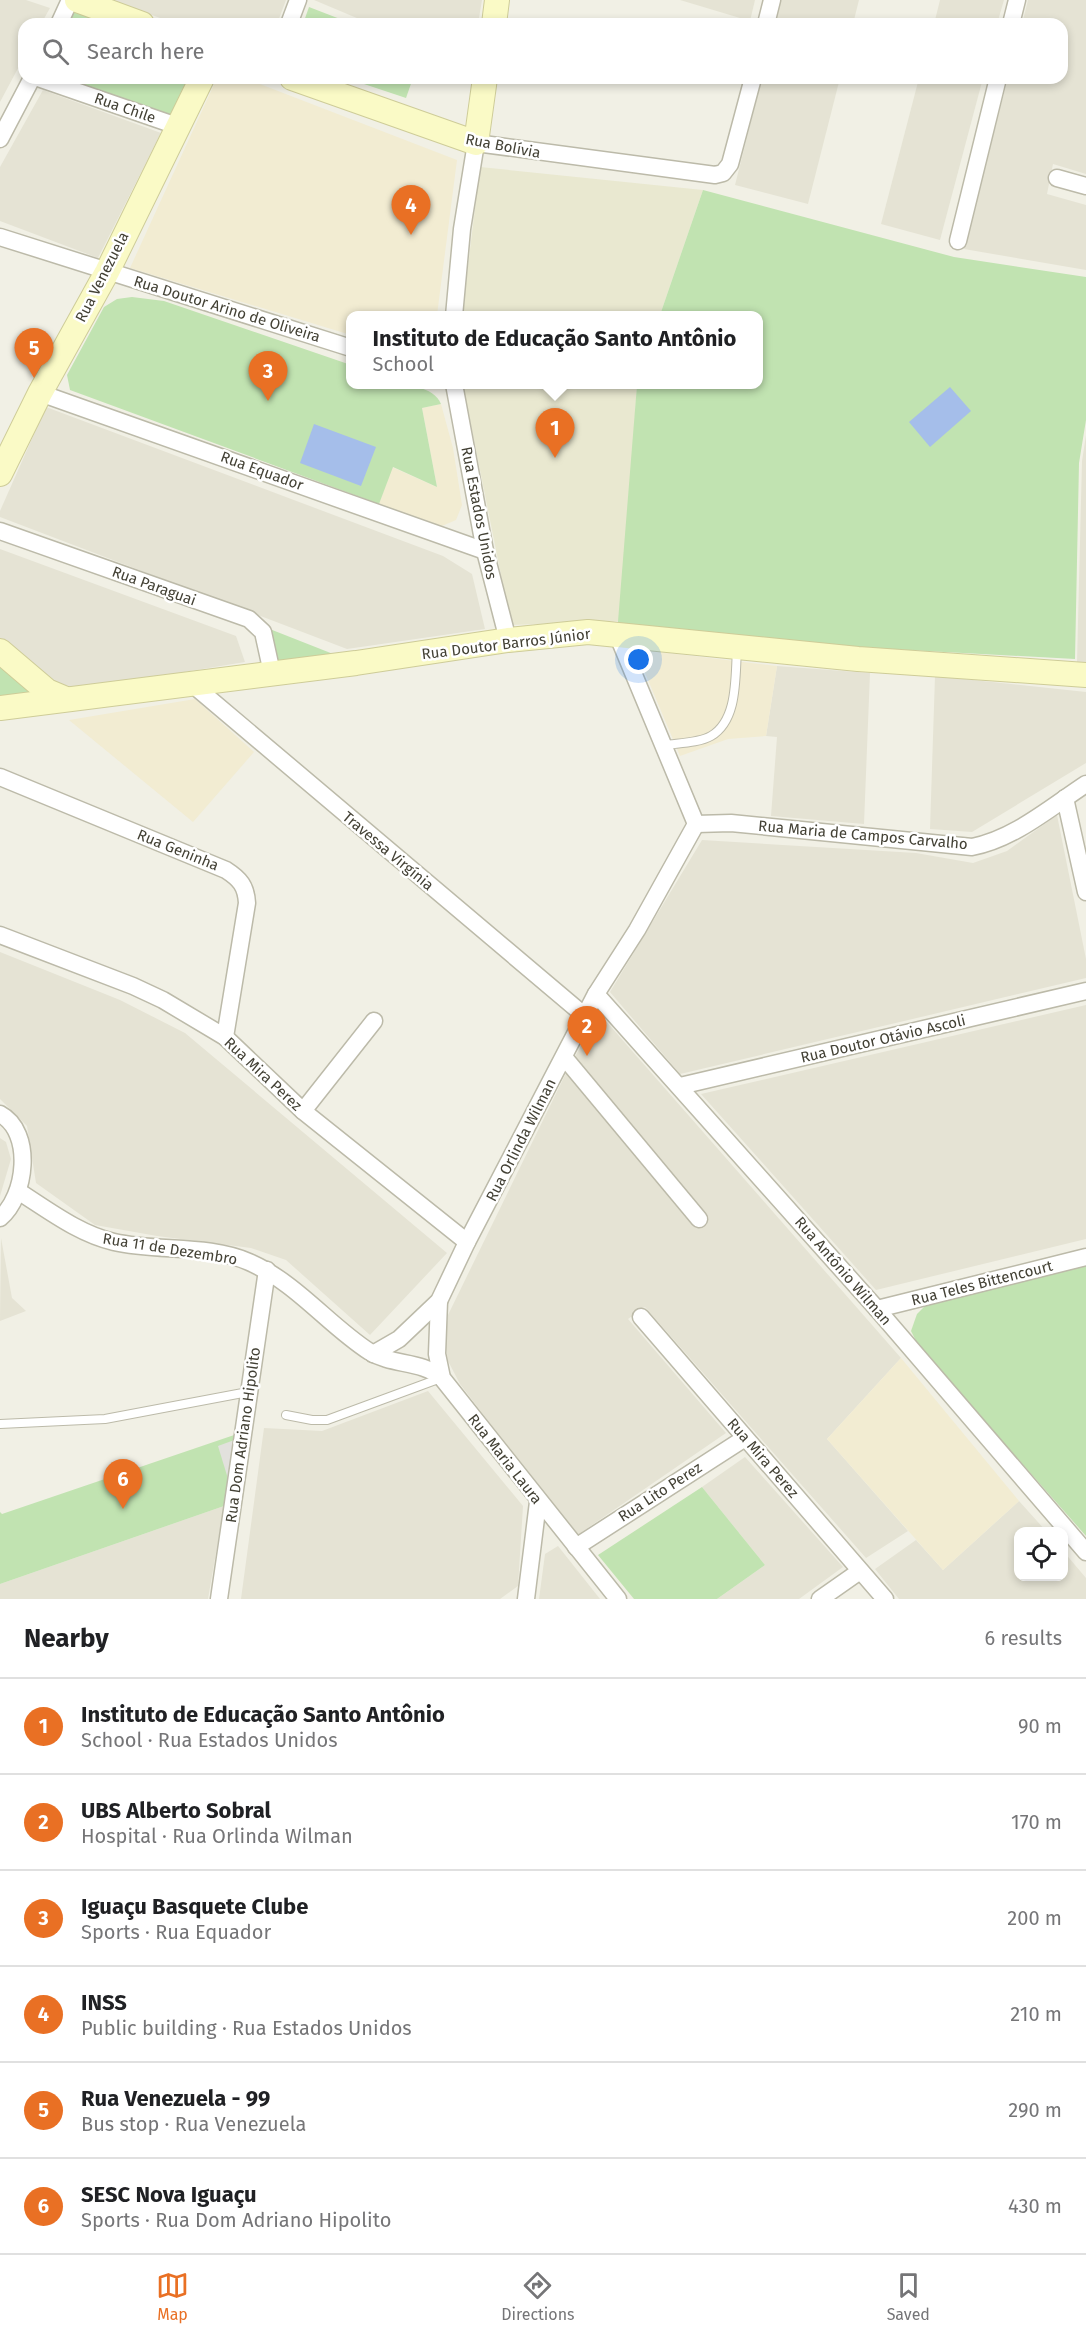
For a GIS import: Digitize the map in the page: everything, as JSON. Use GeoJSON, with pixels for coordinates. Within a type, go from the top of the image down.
{"type":"FeatureCollection","features":[{"type":"Feature","properties":{"kind":"main road"},"geometry":{"type":"LineString","coordinates":[[77,0],[126,18]]}},
{"type":"Feature","properties":{"kind":"main road"},"geometry":{"type":"LineString","coordinates":[[495,18],[497,0]]}},
{"type":"Feature","properties":{"kind":"main road","name":"Rua Venezuela"},"geometry":{"type":"LineString","coordinates":[[0,474],[40,393],[107,272],[199,84]]}},
{"type":"Feature","properties":{"kind":"main road","name":"Rua Bolívia"},"geometry":{"type":"LineString","coordinates":[[309,84],[476,143]]}},
{"type":"Feature","properties":{"kind":"main road"},"geometry":{"type":"LineString","coordinates":[[476,143],[484,84]]}},
{"type":"Feature","properties":{"kind":"main road","name":"Rua Doutor Barros Júnior"},"geometry":{"type":"LineString","coordinates":[[0,708],[508,640],[588,632],[858,659],[1086,675]]}},
{"type":"Feature","properties":{"kind":"main road"},"geometry":{"type":"LineString","coordinates":[[0,651],[47,691],[66,699]]}},
{"type":"Feature","properties":{"kind":"street"},"geometry":{"type":"LineString","coordinates":[[62,18],[70,0]]}},
{"type":"Feature","properties":{"kind":"street"},"geometry":{"type":"LineString","coordinates":[[291,18],[298,0]]}},
{"type":"Feature","properties":{"kind":"street"},"geometry":{"type":"LineString","coordinates":[[768,18],[772,0]]}},
{"type":"Feature","properties":{"kind":"street"},"geometry":{"type":"LineString","coordinates":[[1012,18],[1017,0]]}},
{"type":"Feature","properties":{"kind":"street"},"geometry":{"type":"LineString","coordinates":[[0,139],[29,84]]}},
{"type":"Feature","properties":{"kind":"street","name":"Rua Chile"},"geometry":{"type":"LineString","coordinates":[[55,84],[177,126]]}},
{"type":"Feature","properties":{"kind":"street","name":"Rua Bolívia"},"geometry":{"type":"LineString","coordinates":[[476,143],[688,174],[706,176],[723,173],[732,157],[751,84]]}},
{"type":"Feature","properties":{"kind":"street"},"geometry":{"type":"LineString","coordinates":[[958,241],[997,84]]}},
{"type":"Feature","properties":{"kind":"street"},"geometry":{"type":"LineString","coordinates":[[454,311],[462,229],[476,143]]}},
{"type":"Feature","properties":{"kind":"street"},"geometry":{"type":"LineString","coordinates":[[1057,178],[1086,186]]}},
{"type":"Feature","properties":{"kind":"street","name":"Rua Doutor Arino de Oliveira"},"geometry":{"type":"LineString","coordinates":[[0,237],[346,346]]}},
{"type":"Feature","properties":{"kind":"street","name":"Rua Estados Unidos"},"geometry":{"type":"LineString","coordinates":[[455,389],[485,550],[508,640]]}},
{"type":"Feature","properties":{"kind":"street","name":"Rua Equador"},"geometry":{"type":"LineString","coordinates":[[40,393],[485,550]]}},
{"type":"Feature","properties":{"kind":"street","name":"Rua Paraguai"},"geometry":{"type":"LineString","coordinates":[[0,531],[249,619],[263,632],[272,673]]}},
{"type":"Feature","properties":{"kind":"street"},"geometry":{"type":"LineString","coordinates":[[617,634],[696,824]]}},
{"type":"Feature","properties":{"kind":"street","name":"Travessa Virgínia"},"geometry":{"type":"LineString","coordinates":[[192,684],[585,1016]]}},
{"type":"Feature","properties":{"kind":"street","name":"Rua Geninha"},"geometry":{"type":"LineString","coordinates":[[0,777],[226,870],[237,877],[246,892],[247,903],[225,1037]]}},
{"type":"Feature","properties":{"kind":"street","name":"Rua Maria de Campos Carvalho"},"geometry":{"type":"LineString","coordinates":[[696,824],[731,823],[972,847],[987,844],[1010,833],[1086,784]]}},
{"type":"Feature","properties":{"kind":"street"},"geometry":{"type":"LineString","coordinates":[[1065,798],[1086,892]]}},
{"type":"Feature","properties":{"kind":"street","name":"Rua Orlinda Wilman"},"geometry":{"type":"LineString","coordinates":[[373,1354],[399,1339],[439,1301],[467,1242],[596,994],[637,930],[696,824]]}},
{"type":"Feature","properties":{"kind":"street","name":"Rua Mira Perez"},"geometry":{"type":"LineString","coordinates":[[0,935],[134,986],[225,1037],[303,1111],[467,1242]]}},
{"type":"Feature","properties":{"kind":"street","name":"Rua Doutor Otávio Ascoli"},"geometry":{"type":"LineString","coordinates":[[680,1086],[1086,992]]}},
{"type":"Feature","properties":{"kind":"street","name":"Rua Antônio Wilman"},"geometry":{"type":"LineString","coordinates":[[596,994],[878,1309],[1086,1552]]}},
{"type":"Feature","properties":{"kind":"street"},"geometry":{"type":"LineString","coordinates":[[303,1111],[374,1021]]}},
{"type":"Feature","properties":{"kind":"street"},"geometry":{"type":"LineString","coordinates":[[564,1057],[699,1219]]}},
{"type":"Feature","properties":{"kind":"street"},"geometry":{"type":"LineString","coordinates":[[0,1114],[13,1124],[21,1143],[18,1191],[10,1208],[0,1218]]}},
{"type":"Feature","properties":{"kind":"street","name":"Rua 11 de Dezembro"},"geometry":{"type":"LineString","coordinates":[[18,1191],[101,1239],[139,1247],[234,1257],[267,1270],[298,1292],[373,1354],[423,1366],[442,1378]]}},
{"type":"Feature","properties":{"kind":"street","name":"Rua Teles Bittencourt"},"geometry":{"type":"LineString","coordinates":[[878,1309],[1086,1257]]}},
{"type":"Feature","properties":{"kind":"street","name":"Rua Dom Adriano Hipolito"},"geometry":{"type":"LineString","coordinates":[[219,1599],[267,1270]]}},
{"type":"Feature","properties":{"kind":"street"},"geometry":{"type":"LineString","coordinates":[[439,1301],[438,1354],[442,1378]]}},
{"type":"Feature","properties":{"kind":"street","name":"Rua Mira Perez"},"geometry":{"type":"LineString","coordinates":[[641,1317],[885,1599]]}},
{"type":"Feature","properties":{"kind":"street","name":"Rua Maria Laura"},"geometry":{"type":"LineString","coordinates":[[442,1378],[538,1502],[618,1599]]}},
{"type":"Feature","properties":{"kind":"street","name":"Rua Lito Perez"},"geometry":{"type":"LineString","coordinates":[[576,1547],[745,1438]]}},
{"type":"Feature","properties":{"kind":"street"},"geometry":{"type":"LineString","coordinates":[[523,1596],[538,1502]]}},
{"type":"Feature","properties":{"kind":"street"},"geometry":{"type":"LineString","coordinates":[[820,1599],[860,1571]]}},
{"type":"Feature","properties":{"kind":"lane"},"geometry":{"type":"LineString","coordinates":[[665,745],[709,737],[724,725],[734,694],[737,646]]}},
{"type":"Feature","properties":{"kind":"lane"},"geometry":{"type":"LineString","coordinates":[[286,1414],[312,1420],[327,1420],[442,1378]]}},
{"type":"Feature","properties":{"kind":"lane"},"geometry":{"type":"LineString","coordinates":[[0,1424],[105,1419],[248,1392]]}},
{"type":"Feature","properties":{"kind":"shaded area"},"geometry":{"type":"Polygon","coordinates":[[[0,0],[26,0],[50,8],[44,18],[18,18],[18,68],[0,102],[0,0]]]}},
{"type":"Feature","properties":{"kind":"shaded area"},"geometry":{"type":"Polygon","coordinates":[[[110,0],[286,0],[279,18],[160,18],[110,0]]]}},
{"type":"Feature","properties":{"kind":"shaded area"},"geometry":{"type":"Polygon","coordinates":[[[314,0],[482,0],[479,18],[357,18],[314,0]]]}},
{"type":"Feature","properties":{"kind":"shaded area"},"geometry":{"type":"Polygon","coordinates":[[[680,0],[755,0],[751,18],[740,18],[680,0]]]}},
{"type":"Feature","properties":{"kind":"shaded area"},"geometry":{"type":"Polygon","coordinates":[[[781,0],[859,0],[854,18],[776,18],[781,0]]]}},
{"type":"Feature","properties":{"kind":"shaded area"},"geometry":{"type":"Polygon","coordinates":[[[940,0],[1004,0],[999,18],[936,18],[940,0]]]}},
{"type":"Feature","properties":{"kind":"shaded area"},"geometry":{"type":"Polygon","coordinates":[[[1028,0],[1086,0],[1086,174],[1053,164],[1047,194],[1086,205],[1086,270],[964,249],[1006,84],[1068,84],[1068,18],[1024,18],[1028,0]]]}},
{"type":"Feature","properties":{"kind":"shaded area"},"geometry":{"type":"Polygon","coordinates":[[[214,84],[260,84],[457,160],[438,311],[346,311],[346,333],[130,268],[214,84]]]}},
{"type":"Feature","properties":{"kind":"shaded area"},"geometry":{"type":"Polygon","coordinates":[[[760,84],[838,84],[808,204],[735,185],[760,84]]]}},
{"type":"Feature","properties":{"kind":"shaded area"},"geometry":{"type":"Polygon","coordinates":[[[917,84],[981,84],[940,240],[881,224],[917,84]]]}},
{"type":"Feature","properties":{"kind":"shaded area"},"geometry":{"type":"Polygon","coordinates":[[[43,90],[161,133],[98,258],[0,221],[0,167],[43,90]]]}},
{"type":"Feature","properties":{"kind":"shaded area"},"geometry":{"type":"Polygon","coordinates":[[[480,167],[703,190],[661,311],[463,311],[480,167]]]}},
{"type":"Feature","properties":{"kind":"shaded area"},"geometry":{"type":"Polygon","coordinates":[[[464,389],[637,389],[622,621],[511,625],[464,389]]]}},
{"type":"Feature","properties":{"kind":"shaded area"},"geometry":{"type":"Polygon","coordinates":[[[441,404],[453,448],[462,505],[456,520],[442,526],[379,504],[392,467],[437,487],[422,408],[441,404]]]}},
{"type":"Feature","properties":{"kind":"shaded area"},"geometry":{"type":"Polygon","coordinates":[[[46,407],[443,556],[472,574],[485,629],[347,649],[0,517],[0,511],[46,407]]]}},
{"type":"Feature","properties":{"kind":"shaded area"},"geometry":{"type":"Polygon","coordinates":[[[1086,435],[1086,662],[1077,662],[1082,461],[1086,435]]]}},
{"type":"Feature","properties":{"kind":"shaded area"},"geometry":{"type":"Polygon","coordinates":[[[0,549],[236,636],[245,662],[81,689],[49,681],[0,639],[0,549]]]}},
{"type":"Feature","properties":{"kind":"shaded area"},"geometry":{"type":"Polygon","coordinates":[[[635,649],[777,666],[766,736],[728,739],[680,756],[635,649]]]}},
{"type":"Feature","properties":{"kind":"shaded area"},"geometry":{"type":"Polygon","coordinates":[[[777,666],[870,673],[864,824],[771,816],[777,737],[766,736],[777,666]]]}},
{"type":"Feature","properties":{"kind":"shaded area"},"geometry":{"type":"Polygon","coordinates":[[[935,676],[1086,692],[1086,763],[972,832],[930,829],[935,676]]]}},
{"type":"Feature","properties":{"kind":"shaded area"},"geometry":{"type":"Polygon","coordinates":[[[195,699],[254,752],[193,822],[69,720],[195,699]]]}},
{"type":"Feature","properties":{"kind":"shaded area"},"geometry":{"type":"Polygon","coordinates":[[[1057,815],[1086,959],[1086,978],[680,1074],[610,992],[702,840],[916,853],[973,863],[1007,851],[1057,815]]]}},
{"type":"Feature","properties":{"kind":"shaded area"},"geometry":{"type":"Polygon","coordinates":[[[0,952],[120,1000],[185,1033],[447,1253],[370,1335],[286,1260],[251,1248],[157,1236],[95,1225],[36,1183],[27,1126],[0,1099],[0,952]]]}},
{"type":"Feature","properties":{"kind":"shaded area"},"geometry":{"type":"Polygon","coordinates":[[[1086,1005],[1086,1239],[876,1290],[701,1094],[1086,1005]]]}},
{"type":"Feature","properties":{"kind":"shaded area"},"geometry":{"type":"Polygon","coordinates":[[[605,1020],[901,1358],[827,1439],[908,1531],[866,1558],[645,1307],[628,1319],[726,1433],[576,1536],[460,1384],[448,1361],[445,1341],[448,1315],[568,1069],[595,1021],[605,1020]]]}},
{"type":"Feature","properties":{"kind":"shaded area"},"geometry":{"type":"Polygon","coordinates":[[[0,1138],[6,1142],[11,1159],[0,1196],[0,1138]]]}},
{"type":"Feature","properties":{"kind":"shaded area"},"geometry":{"type":"Polygon","coordinates":[[[1,1238],[12,1298],[26,1311],[0,1321],[1,1238]]]}},
{"type":"Feature","properties":{"kind":"shaded area"},"geometry":{"type":"Polygon","coordinates":[[[901,1358],[1019,1501],[943,1570],[827,1439],[901,1358]]]}},
{"type":"Feature","properties":{"kind":"shaded area"},"geometry":{"type":"Polygon","coordinates":[[[428,1391],[523,1506],[518,1586],[500,1599],[241,1599],[264,1428],[322,1431],[428,1391]]]}},
{"type":"Feature","properties":{"kind":"shaded area"},"geometry":{"type":"Polygon","coordinates":[[[237,1439],[229,1482],[218,1446],[237,1439]]]}},
{"type":"Feature","properties":{"kind":"shaded area"},"geometry":{"type":"Polygon","coordinates":[[[745,1457],[843,1567],[799,1599],[717,1599],[765,1565],[702,1487],[745,1457]]]}},
{"type":"Feature","properties":{"kind":"shaded area"},"geometry":{"type":"Polygon","coordinates":[[[1019,1501],[1042,1527],[1014,1527],[1014,1581],[1068,1581],[1068,1557],[1086,1578],[1086,1599],[899,1599],[875,1569],[916,1540],[943,1570],[1019,1501]]]}},
{"type":"Feature","properties":{"kind":"shaded area"},"geometry":{"type":"Polygon","coordinates":[[[224,1506],[208,1599],[0,1599],[0,1584],[224,1506]]]}},
{"type":"Feature","properties":{"kind":"shaded area"},"geometry":{"type":"Polygon","coordinates":[[[558,1546],[600,1599],[539,1599],[545,1554],[558,1546]]]}},
{"type":"Feature","properties":{"kind":"green space"},"geometry":{"type":"Polygon","coordinates":[[[309,7],[337,18],[305,18],[309,7]]]}},
{"type":"Feature","properties":{"kind":"green space"},"geometry":{"type":"Polygon","coordinates":[[[74,10],[97,18],[71,18],[74,10]]]}},
{"type":"Feature","properties":{"kind":"green space"},"geometry":{"type":"Polygon","coordinates":[[[79,84],[189,84],[175,116],[79,84]]]}},
{"type":"Feature","properties":{"kind":"green space"},"geometry":{"type":"Polygon","coordinates":[[[364,84],[411,84],[406,98],[364,84]]]}},
{"type":"Feature","properties":{"kind":"green space"},"geometry":{"type":"Polygon","coordinates":[[[703,190],[954,257],[1086,277],[1086,420],[1079,463],[1075,659],[617,634],[637,389],[763,389],[763,311],[661,311],[703,190]]]}},
{"type":"Feature","properties":{"kind":"green space"},"geometry":{"type":"Polygon","coordinates":[[[132,297],[164,301],[346,363],[346,389],[426,390],[441,404],[422,408],[437,487],[393,467],[379,504],[70,390],[67,375],[104,307],[117,299],[132,297]]]}},
{"type":"Feature","properties":{"kind":"green space"},"geometry":{"type":"Polygon","coordinates":[[[257,624],[356,663],[272,673],[257,624]]]}},
{"type":"Feature","properties":{"kind":"green space"},"geometry":{"type":"Polygon","coordinates":[[[0,659],[47,699],[0,704],[0,659]]]}},
{"type":"Feature","properties":{"kind":"green space"},"geometry":{"type":"Polygon","coordinates":[[[1086,1264],[1086,1536],[919,1347],[911,1331],[917,1314],[928,1303],[1086,1264]]]}},
{"type":"Feature","properties":{"kind":"green space"},"geometry":{"type":"Polygon","coordinates":[[[243,1432],[224,1506],[0,1584],[0,1512],[2,1514],[243,1432]]]}},
{"type":"Feature","properties":{"kind":"green space"},"geometry":{"type":"Polygon","coordinates":[[[702,1487],[765,1565],[717,1599],[634,1599],[598,1555],[702,1487]]]}},
{"type":"Feature","properties":{"kind":"water"},"geometry":{"type":"Polygon","coordinates":[[[950,387],[971,411],[930,447],[909,422],[950,387]]]}},
{"type":"Feature","properties":{"kind":"water"},"geometry":{"type":"Polygon","coordinates":[[[314,424],[376,447],[361,486],[300,463],[314,424]]]}},
{"type":"Feature","properties":{"kind":"place","name":"INSS"},"geometry":{"type":"Point","coordinates":[411,235]}},
{"type":"Feature","properties":{"kind":"place","name":"Rua Venezuela - 99"},"geometry":{"type":"Point","coordinates":[34,378]}},
{"type":"Feature","properties":{"kind":"place","name":"Iguaçu Basquete Clube"},"geometry":{"type":"Point","coordinates":[268,401]}},
{"type":"Feature","properties":{"kind":"place","name":"Instituto de Educação Santo Antônio"},"geometry":{"type":"Point","coordinates":[555,458]}},
{"type":"Feature","properties":{"kind":"place","name":"UBS Alberto Sobral"},"geometry":{"type":"Point","coordinates":[587,1056]}},
{"type":"Feature","properties":{"kind":"place","name":"SESC Nova Iguaçu"},"geometry":{"type":"Point","coordinates":[123,1509]}}]}
